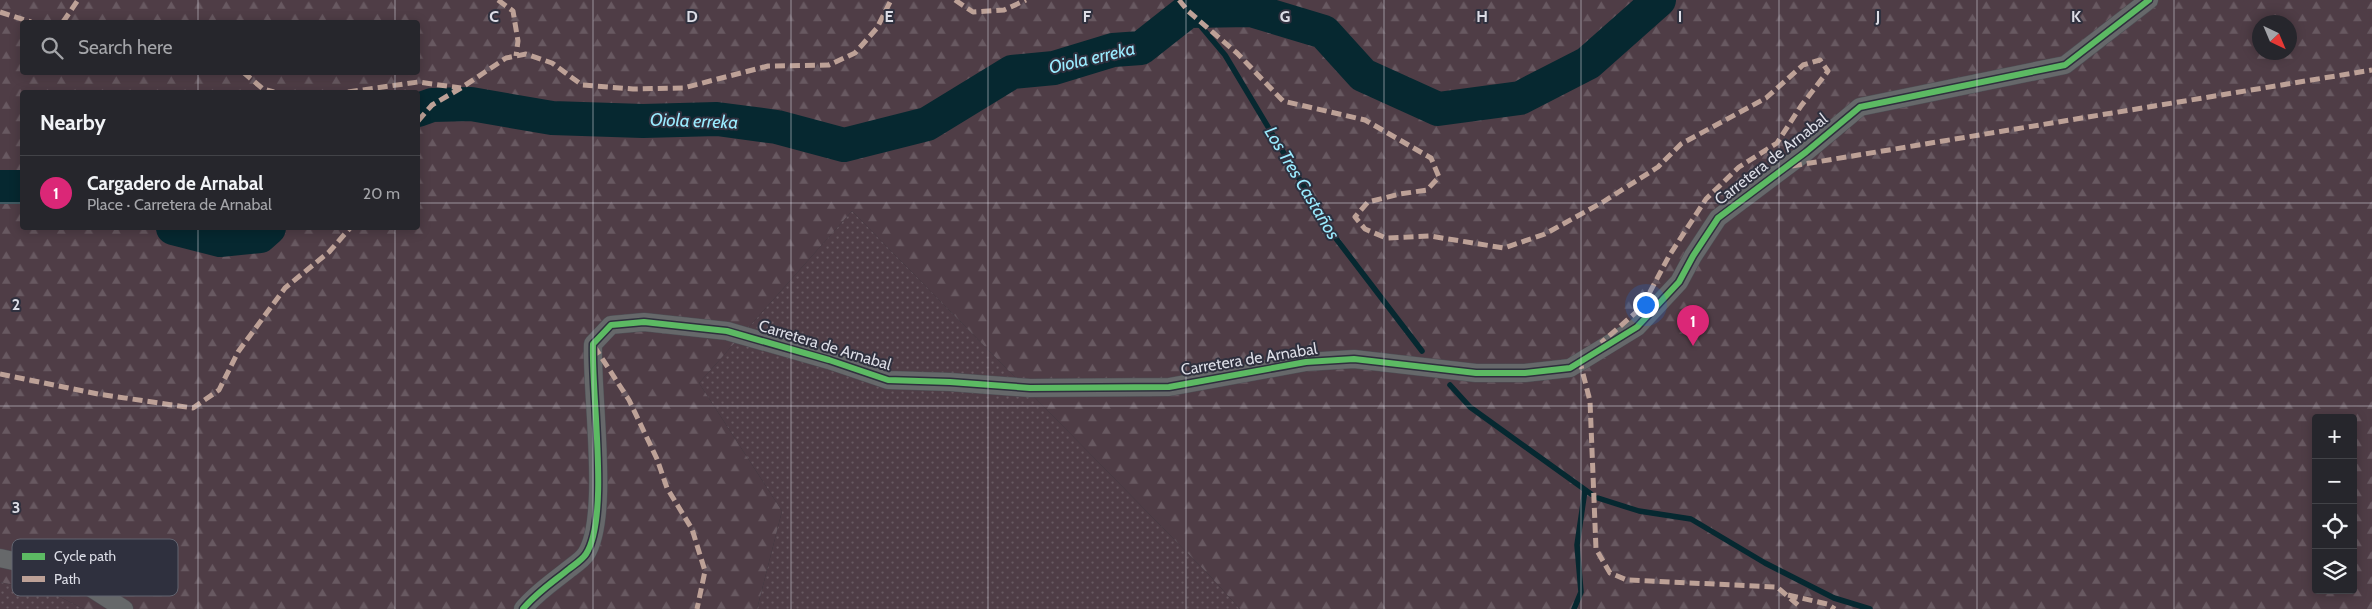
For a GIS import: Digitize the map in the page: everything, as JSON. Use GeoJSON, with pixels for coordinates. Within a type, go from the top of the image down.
{"type":"FeatureCollection","features":[{"type":"Feature","properties":{"kind":"street","name":"Carretera de Arnabal"},"geometry":{"type":"LineString","coordinates":[[523,609],[531,598],[585,556],[593,541],[597,507],[596,420],[592,372],[593,344],[611,325],[644,322],[727,331],[829,360],[888,380],[1030,388],[1169,387],[1306,362],[1354,359],[1476,373],[1525,373],[1570,368],[1637,327],[1679,282],[1693,256],[1718,218],[1806,152],[1860,107],[2065,65],[2148,0]]}},
{"type":"Feature","properties":{"kind":"street"},"geometry":{"type":"LineString","coordinates":[[104,596],[124,609]]}},
{"type":"Feature","properties":{"kind":"green space"},"geometry":{"type":"Polygon","coordinates":[[[0,0],[2372,0],[2372,609],[1240,609],[1210,576],[852,211],[699,383],[782,511],[757,609],[84,609],[58,596],[178,596],[178,539],[12,539],[12,585],[0,582],[0,0]]]}},
{"type":"Feature","properties":{"kind":"green space"},"geometry":{"type":"Polygon","coordinates":[[[852,211],[1210,576],[1240,609],[757,609],[782,511],[699,383],[852,211]]]}},
{"type":"Feature","properties":{"kind":"green space"},"geometry":{"type":"Polygon","coordinates":[[[0,582],[12,585],[12,596],[58,596],[84,609],[0,609],[0,582]]]}},
{"type":"Feature","properties":{"kind":"waterway","name":"Oiola erreka"},"geometry":{"type":"LineString","coordinates":[[420,109],[432,105],[471,104],[552,118],[643,121],[717,119],[777,127],[844,145],[927,124],[1012,72],[1054,68],[1113,50],[1141,48],[1188,11],[1251,10],[1324,32],[1363,75],[1438,109],[1520,98],[1588,63],[1659,0]]}},
{"type":"Feature","properties":{"kind":"waterway","name":"Los Tres Castaños"},"geometry":{"type":"LineString","coordinates":[[1188,11],[1225,55],[1331,232],[1422,351]]}},
{"type":"Feature","properties":{"kind":"waterway"},"geometry":{"type":"LineString","coordinates":[[0,187],[20,187]]}},
{"type":"Feature","properties":{"kind":"waterway"},"geometry":{"type":"LineString","coordinates":[[181,230],[220,240],[260,236],[267,230]]}},
{"type":"Feature","properties":{"kind":"waterway","name":"Los Tres Castaños"},"geometry":{"type":"LineString","coordinates":[[1450,385],[1470,407],[1591,494]]}},
{"type":"Feature","properties":{"kind":"waterway","name":"Los Tres Castaños"},"geometry":{"type":"LineString","coordinates":[[1574,609],[1581,592],[1577,545],[1585,490]]}},
{"type":"Feature","properties":{"kind":"waterway"},"geometry":{"type":"LineString","coordinates":[[1598,498],[1639,511],[1691,519],[1765,563],[1834,598],[1870,609]]}},
{"type":"Feature","properties":{"kind":"marked path"},"geometry":{"type":"LineString","coordinates":[[64,20],[78,0]]}},
{"type":"Feature","properties":{"kind":"marked path"},"geometry":{"type":"LineString","coordinates":[[498,0],[513,11],[518,41],[516,56]]}},
{"type":"Feature","properties":{"kind":"marked path"},"geometry":{"type":"LineString","coordinates":[[420,119],[432,105],[506,58],[526,54],[552,63],[582,85],[633,89],[683,88],[768,66],[829,65],[855,53],[877,28],[891,0]]}},
{"type":"Feature","properties":{"kind":"marked path"},"geometry":{"type":"LineString","coordinates":[[955,0],[973,12],[1004,10],[1026,0]]}},
{"type":"Feature","properties":{"kind":"marked path"},"geometry":{"type":"LineString","coordinates":[[1179,0],[1188,11],[1237,53],[1283,101],[1365,120],[1431,158],[1439,177],[1427,190],[1368,202],[1355,217],[1365,229],[1386,238],[1430,236],[1504,248],[1545,234],[1603,202],[1658,167],[1681,144],[1766,98],[1803,65],[1820,60],[1828,71],[1801,106],[1777,143],[1739,167],[1706,199],[1669,256],[1642,307],[1601,343]]}},
{"type":"Feature","properties":{"kind":"marked path"},"geometry":{"type":"LineString","coordinates":[[0,12],[25,20]]}},
{"type":"Feature","properties":{"kind":"marked path"},"geometry":{"type":"LineString","coordinates":[[1792,166],[2372,70]]}},
{"type":"Feature","properties":{"kind":"marked path"},"geometry":{"type":"LineString","coordinates":[[247,75],[267,90]]}},
{"type":"Feature","properties":{"kind":"marked path"},"geometry":{"type":"LineString","coordinates":[[362,90],[418,82],[461,88]]}},
{"type":"Feature","properties":{"kind":"marked path"},"geometry":{"type":"LineString","coordinates":[[0,374],[98,394],[193,408],[219,390],[238,352],[285,288],[329,252],[348,230]]}},
{"type":"Feature","properties":{"kind":"marked path"},"geometry":{"type":"LineString","coordinates":[[594,346],[629,400],[657,459],[667,488],[692,529],[705,571],[697,609]]}},
{"type":"Feature","properties":{"kind":"marked path"},"geometry":{"type":"LineString","coordinates":[[1582,360],[1580,362],[1590,401],[1596,549],[1610,573],[1627,580],[1777,587],[1798,605],[1799,609]]}},
{"type":"Feature","properties":{"kind":"marked path"},"geometry":{"type":"LineString","coordinates":[[1788,595],[1827,604],[1835,609]]}},
{"type":"Feature","properties":{"kind":"cycle path"},"geometry":{"type":"LineString","coordinates":[[523,609],[539,593],[586,554],[593,536],[597,512],[598,484],[593,344],[611,325],[644,322],[727,331],[829,360],[888,380],[1030,388],[1169,387],[1306,362],[1354,359],[1476,373],[1525,373],[1570,368],[1637,327],[1679,282],[1693,256],[1718,218],[1806,152],[1860,107],[2065,65],[2149,0]]}},
{"type":"Feature","properties":{"kind":"place","name":"Cargadero de Arnabal"},"geometry":{"type":"Point","coordinates":[1693,346]}}]}
